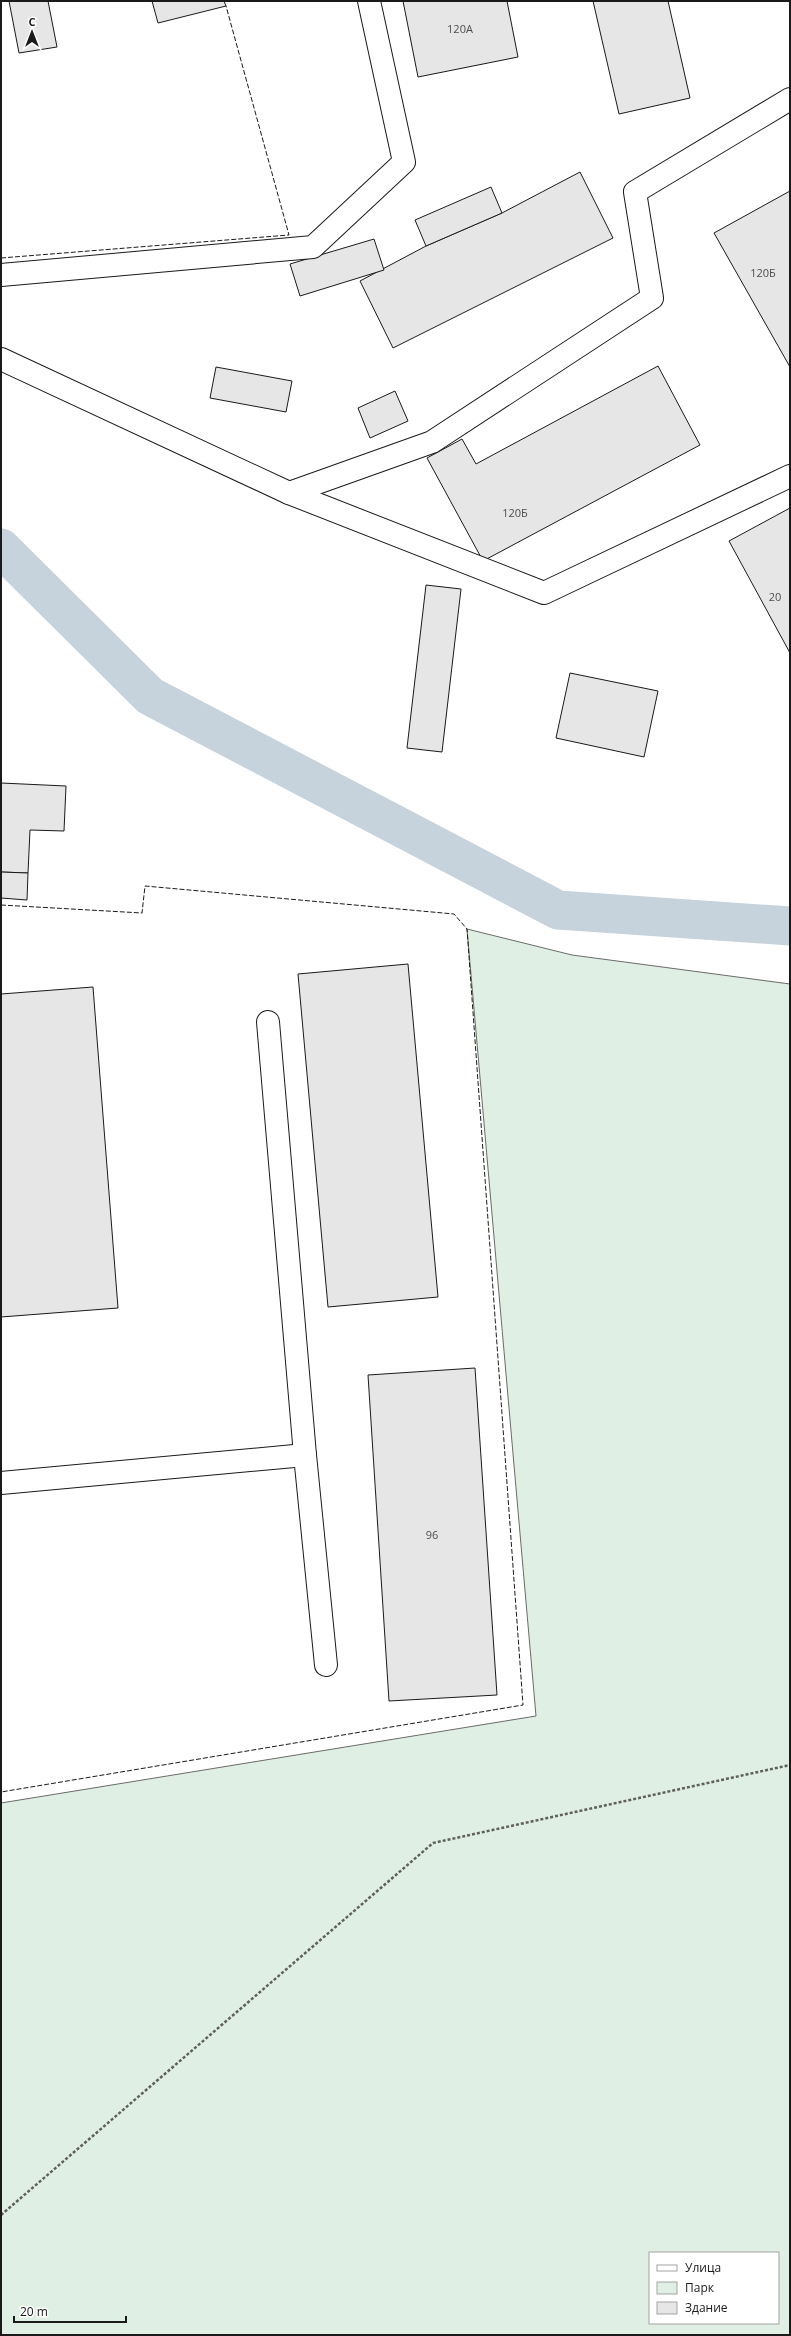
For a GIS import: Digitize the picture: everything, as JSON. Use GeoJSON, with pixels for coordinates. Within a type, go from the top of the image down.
{"type":"FeatureCollection","features":[{"type":"Feature","properties":{"kind":"lane"},"geometry":{"type":"LineString","coordinates":[[1,275],[313,247],[404,162],[369,1]]}},
{"type":"Feature","properties":{"kind":"lane"},"geometry":{"type":"LineString","coordinates":[[289,493],[432,442],[652,298],[635,192],[790,99]]}},
{"type":"Feature","properties":{"kind":"lane"},"geometry":{"type":"LineString","coordinates":[[1,359],[289,493],[544,593],[790,476]]}},
{"type":"Feature","properties":{"kind":"lane"},"geometry":{"type":"LineString","coordinates":[[268,1022],[305,1455],[326,1665]]}},
{"type":"Feature","properties":{"kind":"lane"},"geometry":{"type":"LineString","coordinates":[[1,1483],[305,1455]]}},
{"type":"Feature","properties":{"kind":"path"},"geometry":{"type":"LineString","coordinates":[[1,2215],[433,1843],[790,1765]]}},
{"type":"Feature","properties":{"kind":"green space"},"geometry":{"type":"Polygon","coordinates":[[[467,929],[572,955],[790,984],[790,2335],[1,2335],[1,1803],[536,1716],[467,929]]]}},
{"type":"Feature","properties":{"kind":"building"},"geometry":{"type":"Polygon","coordinates":[[[9,1],[48,1],[57,47],[19,53],[9,1]]]}},
{"type":"Feature","properties":{"kind":"building"},"geometry":{"type":"Polygon","coordinates":[[[152,1],[224,1],[226,6],[158,23],[152,1]]]}},
{"type":"Feature","properties":{"kind":"building"},"geometry":{"type":"Polygon","coordinates":[[[403,1],[507,1],[518,57],[418,77],[403,1]]]}},
{"type":"Feature","properties":{"kind":"building"},"geometry":{"type":"Polygon","coordinates":[[[593,1],[668,1],[690,98],[619,114],[593,1]]]}},
{"type":"Feature","properties":{"kind":"building"},"geometry":{"type":"Polygon","coordinates":[[[580,172],[613,238],[393,348],[360,281],[426,246],[502,213],[580,172]]]}},
{"type":"Feature","properties":{"kind":"building"},"geometry":{"type":"Polygon","coordinates":[[[491,187],[502,213],[426,246],[415,220],[491,187]]]}},
{"type":"Feature","properties":{"kind":"building"},"geometry":{"type":"Polygon","coordinates":[[[790,191],[790,367],[714,233],[790,191]]]}},
{"type":"Feature","properties":{"kind":"building"},"geometry":{"type":"Polygon","coordinates":[[[374,239],[384,270],[300,296],[290,264],[374,239]]]}},
{"type":"Feature","properties":{"kind":"building"},"geometry":{"type":"Polygon","coordinates":[[[658,366],[700,445],[483,561],[427,458],[462,439],[476,464],[658,366]]]}},
{"type":"Feature","properties":{"kind":"building"},"geometry":{"type":"Polygon","coordinates":[[[216,367],[292,381],[286,412],[210,398],[216,367]]]}},
{"type":"Feature","properties":{"kind":"building"},"geometry":{"type":"Polygon","coordinates":[[[395,391],[408,421],[370,438],[358,408],[395,391]]]}},
{"type":"Feature","properties":{"kind":"building"},"geometry":{"type":"Polygon","coordinates":[[[790,508],[790,653],[729,541],[790,508]]]}},
{"type":"Feature","properties":{"kind":"building"},"geometry":{"type":"Polygon","coordinates":[[[426,585],[461,589],[442,752],[407,748],[426,585]]]}},
{"type":"Feature","properties":{"kind":"building"},"geometry":{"type":"Polygon","coordinates":[[[570,673],[658,691],[644,757],[556,738],[570,673]]]}},
{"type":"Feature","properties":{"kind":"building"},"geometry":{"type":"Polygon","coordinates":[[[1,783],[66,786],[64,831],[30,830],[28,873],[1,872],[1,783]]]}},
{"type":"Feature","properties":{"kind":"building"},"geometry":{"type":"Polygon","coordinates":[[[1,872],[28,873],[27,900],[1,898],[1,872]]]}},
{"type":"Feature","properties":{"kind":"building"},"geometry":{"type":"Polygon","coordinates":[[[408,964],[438,1297],[328,1307],[298,974],[408,964]]]}},
{"type":"Feature","properties":{"kind":"building"},"geometry":{"type":"Polygon","coordinates":[[[93,987],[118,1308],[1,1317],[1,994],[93,987]]]}},
{"type":"Feature","properties":{"kind":"building"},"geometry":{"type":"Polygon","coordinates":[[[475,1368],[497,1695],[389,1701],[368,1375],[475,1368]]]}},
{"type":"Feature","properties":{"kind":"waterway"},"geometry":{"type":"LineString","coordinates":[[1,548],[150,696],[558,910],[790,926]]}},
{"type":"Feature","properties":{"kind":"fence"},"geometry":{"type":"LineString","coordinates":[[1,258],[289,235],[226,6]]}},
{"type":"Feature","properties":{"kind":"fence"},"geometry":{"type":"LineString","coordinates":[[1,905],[142,913],[145,886],[454,914],[467,929],[523,1705],[1,1792]]}}]}
